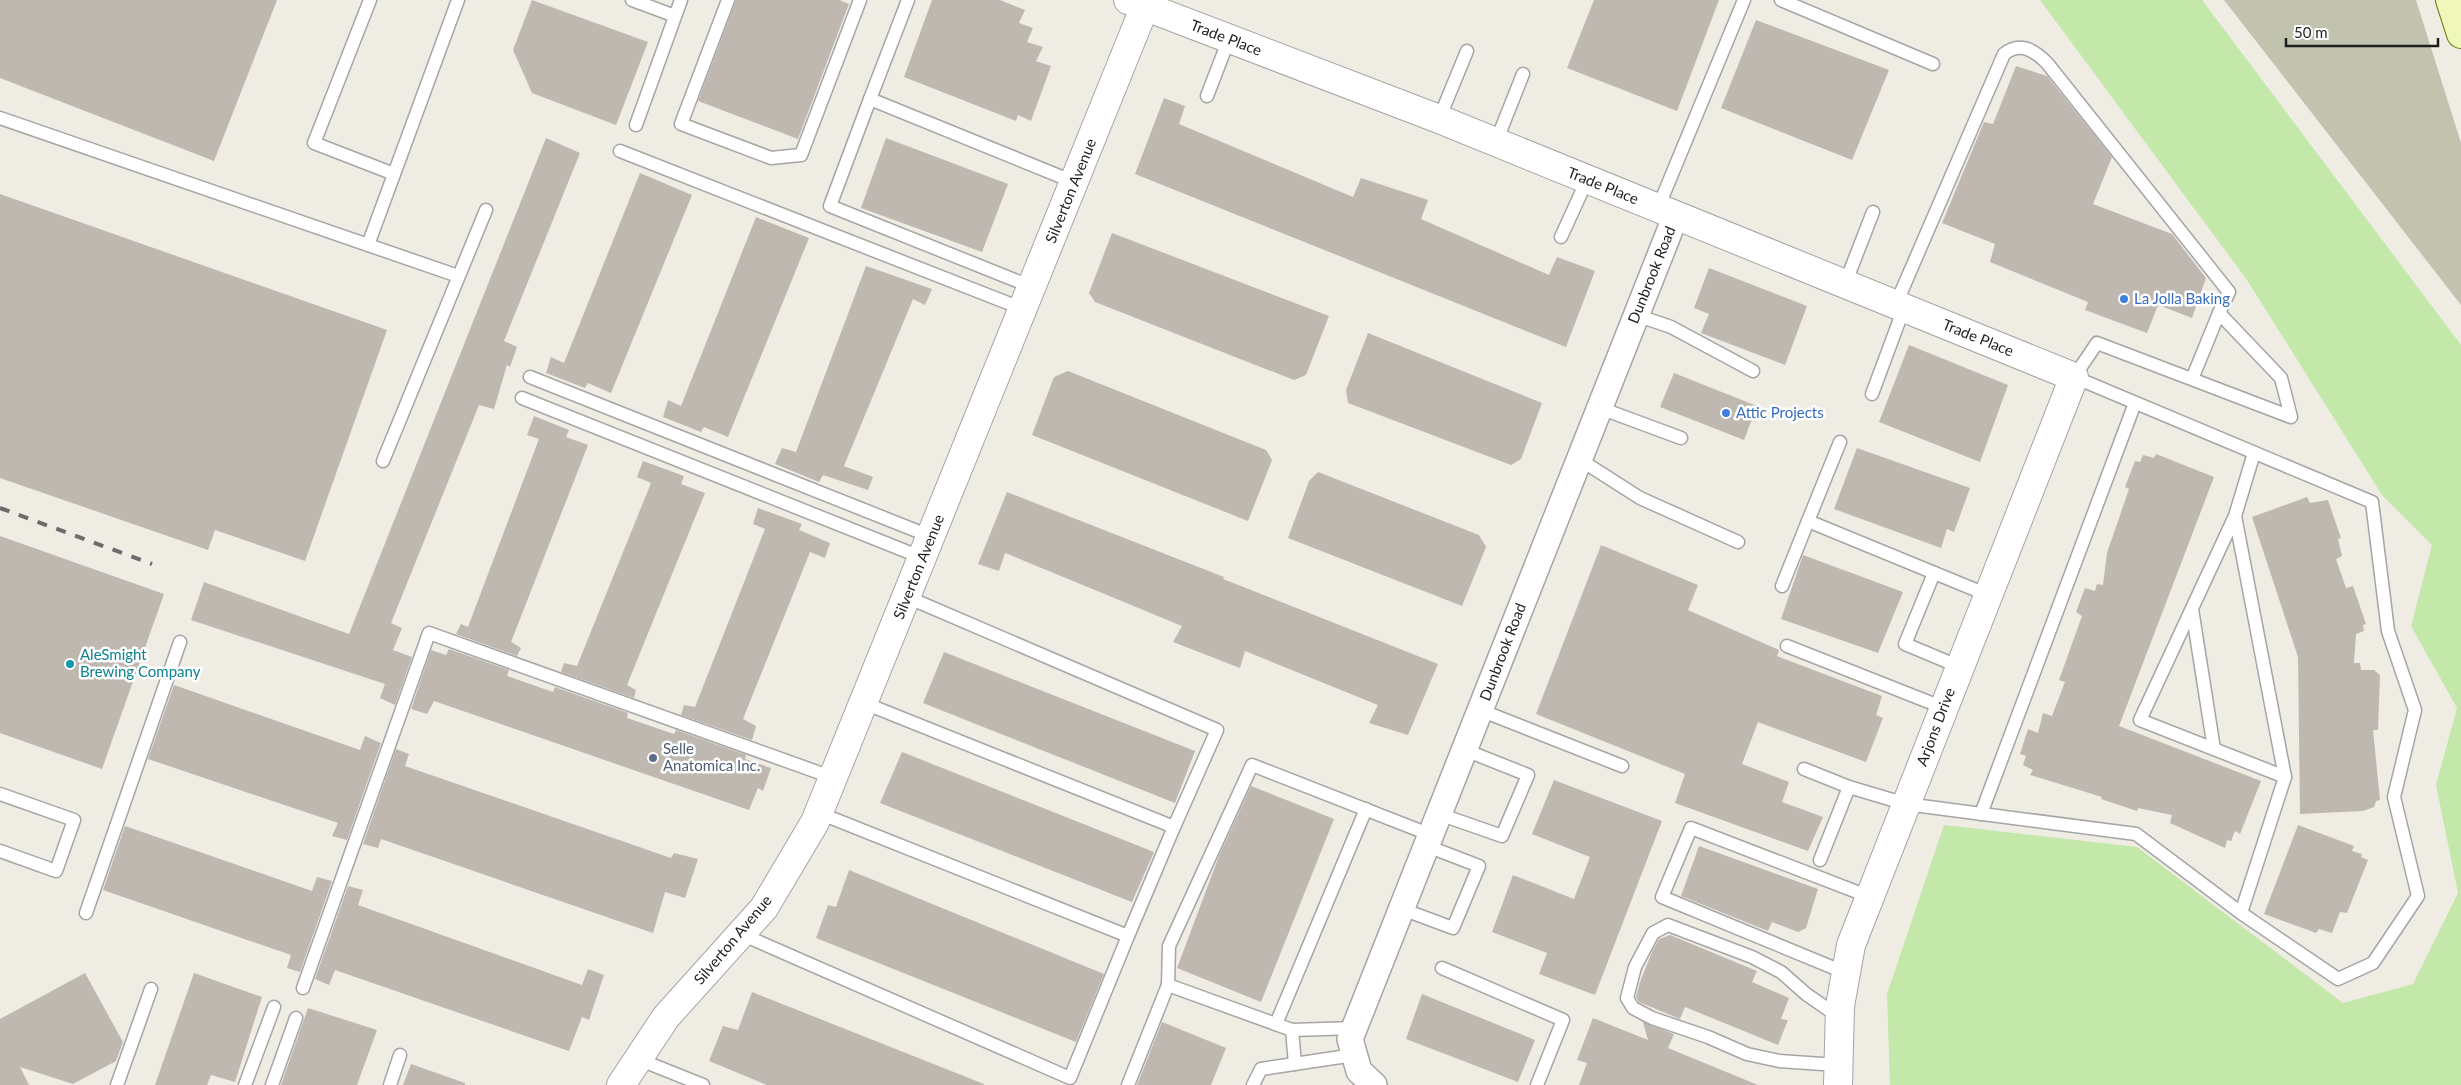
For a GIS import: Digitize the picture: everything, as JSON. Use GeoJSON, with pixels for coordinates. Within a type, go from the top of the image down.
{"type":"FeatureCollection","features":[{"type":"Feature","properties":{"kind":"main road"},"geometry":{"type":"LineString","coordinates":[[2450,0],[2461,34]]}},
{"type":"Feature","properties":{"kind":"street","name":"Trade Place"},"geometry":{"type":"LineString","coordinates":[[1140,2],[1229,40],[1439,119],[2074,377]]}},
{"type":"Feature","properties":{"kind":"street","name":"Silverton Avenue"},"geometry":{"type":"LineString","coordinates":[[621,1085],[666,1017],[764,908],[819,813],[1074,182],[1140,2]]}},
{"type":"Feature","properties":{"kind":"street","name":"Dunbrook Road"},"geometry":{"type":"LineString","coordinates":[[1374,1085],[1359,1071],[1350,1039],[1636,315],[1667,211]]}},
{"type":"Feature","properties":{"kind":"street","name":"Arjons Drive"},"geometry":{"type":"LineString","coordinates":[[1838,1075],[1840,1017],[1851,945],[2074,377]]}},
{"type":"Feature","properties":{"kind":"lane"},"geometry":{"type":"LineString","coordinates":[[370,0],[314,142],[394,174]]}},
{"type":"Feature","properties":{"kind":"lane"},"geometry":{"type":"LineString","coordinates":[[368,245],[458,0]]}},
{"type":"Feature","properties":{"kind":"lane"},"geometry":{"type":"LineString","coordinates":[[632,0],[675,16]]}},
{"type":"Feature","properties":{"kind":"lane"},"geometry":{"type":"LineString","coordinates":[[636,125],[681,0]]}},
{"type":"Feature","properties":{"kind":"lane"},"geometry":{"type":"LineString","coordinates":[[728,0],[681,124],[771,158],[801,155],[860,0]]}},
{"type":"Feature","properties":{"kind":"lane"},"geometry":{"type":"LineString","coordinates":[[908,0],[830,206],[1027,298]]}},
{"type":"Feature","properties":{"kind":"lane"},"geometry":{"type":"LineString","coordinates":[[1667,211],[1744,0]]}},
{"type":"Feature","properties":{"kind":"lane"},"geometry":{"type":"LineString","coordinates":[[1782,0],[1933,64]]}},
{"type":"Feature","properties":{"kind":"lane"},"geometry":{"type":"LineString","coordinates":[[1207,96],[1229,40]]}},
{"type":"Feature","properties":{"kind":"lane"},"geometry":{"type":"LineString","coordinates":[[1872,394],[1900,306],[2004,54],[2012,48],[2035,51],[2047,62],[2229,292],[2192,379]]}},
{"type":"Feature","properties":{"kind":"lane"},"geometry":{"type":"LineString","coordinates":[[1439,119],[1467,51]]}},
{"type":"Feature","properties":{"kind":"lane"},"geometry":{"type":"LineString","coordinates":[[1496,142],[1523,74]]}},
{"type":"Feature","properties":{"kind":"lane"},"geometry":{"type":"LineString","coordinates":[[870,99],[1074,182]]}},
{"type":"Feature","properties":{"kind":"lane"},"geometry":{"type":"LineString","coordinates":[[0,118],[458,276]]}},
{"type":"Feature","properties":{"kind":"lane"},"geometry":{"type":"LineString","coordinates":[[620,151],[1027,298]]}},
{"type":"Feature","properties":{"kind":"lane"},"geometry":{"type":"LineString","coordinates":[[1561,237],[1586,180]]}},
{"type":"Feature","properties":{"kind":"lane"},"geometry":{"type":"LineString","coordinates":[[382,461],[486,210]]}},
{"type":"Feature","properties":{"kind":"lane"},"geometry":{"type":"LineString","coordinates":[[1845,284],[1873,212]]}},
{"type":"Feature","properties":{"kind":"lane"},"geometry":{"type":"LineString","coordinates":[[1804,769],[1849,787],[1906,804],[2136,834],[2241,913],[2338,979],[2373,963],[2418,896],[2394,797],[2415,710],[2388,630],[2372,502],[2074,377],[2097,343],[2291,417],[2281,378],[2219,312]]}},
{"type":"Feature","properties":{"kind":"lane"},"geometry":{"type":"LineString","coordinates":[[1636,315],[1670,326],[1753,371]]}},
{"type":"Feature","properties":{"kind":"lane"},"geometry":{"type":"LineString","coordinates":[[530,377],[927,548]]}},
{"type":"Feature","properties":{"kind":"lane"},"geometry":{"type":"LineString","coordinates":[[522,398],[927,548]]}},
{"type":"Feature","properties":{"kind":"lane"},"geometry":{"type":"LineString","coordinates":[[1981,814],[2135,402]]}},
{"type":"Feature","properties":{"kind":"lane"},"geometry":{"type":"LineString","coordinates":[[1600,408],[1681,438]]}},
{"type":"Feature","properties":{"kind":"lane"},"geometry":{"type":"LineString","coordinates":[[1782,586],[1840,442]]}},
{"type":"Feature","properties":{"kind":"lane"},"geometry":{"type":"LineString","coordinates":[[2254,453],[2235,516],[2140,720],[2285,777]]}},
{"type":"Feature","properties":{"kind":"lane"},"geometry":{"type":"LineString","coordinates":[[1579,459],[1640,498],[1738,542]]}},
{"type":"Feature","properties":{"kind":"lane"},"geometry":{"type":"LineString","coordinates":[[2235,516],[2285,777],[2241,913]]}},
{"type":"Feature","properties":{"kind":"lane"},"geometry":{"type":"LineString","coordinates":[[1808,521],[1988,595]]}},
{"type":"Feature","properties":{"kind":"lane"},"geometry":{"type":"LineString","coordinates":[[1934,573],[1905,644],[1960,667]]}},
{"type":"Feature","properties":{"kind":"lane"},"geometry":{"type":"LineString","coordinates":[[741,934],[1069,1081],[1128,936],[1217,730],[906,597]]}},
{"type":"Feature","properties":{"kind":"lane"},"geometry":{"type":"LineString","coordinates":[[2192,609],[2214,749]]}},
{"type":"Feature","properties":{"kind":"lane"},"geometry":{"type":"LineString","coordinates":[[303,988],[429,633],[834,778]]}},
{"type":"Feature","properties":{"kind":"lane"},"geometry":{"type":"LineString","coordinates":[[86,914],[180,642]]}},
{"type":"Feature","properties":{"kind":"lane"},"geometry":{"type":"LineString","coordinates":[[1787,646],[1944,708]]}},
{"type":"Feature","properties":{"kind":"lane"},"geometry":{"type":"LineString","coordinates":[[864,703],[1174,827]]}},
{"type":"Feature","properties":{"kind":"lane"},"geometry":{"type":"LineString","coordinates":[[1480,710],[1622,766]]}},
{"type":"Feature","properties":{"kind":"lane"},"geometry":{"type":"LineString","coordinates":[[1128,1085],[1168,985],[1169,946],[1252,765],[1366,810],[1432,832],[1502,836],[1528,775],[1464,750]]}},
{"type":"Feature","properties":{"kind":"lane"},"geometry":{"type":"LineString","coordinates":[[1820,860],[1849,787]]}},
{"type":"Feature","properties":{"kind":"lane"},"geometry":{"type":"LineString","coordinates":[[0,794],[74,820],[56,871],[0,851]]}},
{"type":"Feature","properties":{"kind":"lane"},"geometry":{"type":"LineString","coordinates":[[1276,1024],[1366,810]]}},
{"type":"Feature","properties":{"kind":"lane"},"geometry":{"type":"LineString","coordinates":[[819,813],[1128,936]]}},
{"type":"Feature","properties":{"kind":"lane"},"geometry":{"type":"LineString","coordinates":[[1846,973],[1662,896],[1691,828],[1870,897]]}},
{"type":"Feature","properties":{"kind":"lane"},"geometry":{"type":"LineString","coordinates":[[1402,909],[1453,928],[1480,866],[1432,832]]}},
{"type":"Feature","properties":{"kind":"lane"},"geometry":{"type":"LineString","coordinates":[[1838,1075],[1747,1054],[1708,1037],[1652,1018],[1633,1008],[1627,998],[1635,967],[1653,933],[1668,925],[1752,957],[1782,972],[1806,994],[1840,1017]]}},
{"type":"Feature","properties":{"kind":"lane"},"geometry":{"type":"LineString","coordinates":[[1442,968],[1563,1020],[1537,1085]]}},
{"type":"Feature","properties":{"kind":"lane"},"geometry":{"type":"LineString","coordinates":[[1168,985],[1292,1030],[1354,1028]]}},
{"type":"Feature","properties":{"kind":"lane"},"geometry":{"type":"LineString","coordinates":[[118,1085],[151,989]]}},
{"type":"Feature","properties":{"kind":"lane"},"geometry":{"type":"LineString","coordinates":[[245,1085],[274,1007]]}},
{"type":"Feature","properties":{"kind":"lane"},"geometry":{"type":"LineString","coordinates":[[272,1085],[296,1018]]}},
{"type":"Feature","properties":{"kind":"lane"},"geometry":{"type":"LineString","coordinates":[[1292,1030],[1295,1064]]}},
{"type":"Feature","properties":{"kind":"lane"},"geometry":{"type":"LineString","coordinates":[[390,1085],[400,1054]]}},
{"type":"Feature","properties":{"kind":"lane"},"geometry":{"type":"LineString","coordinates":[[1254,1085],[1261,1069],[1354,1055]]}},
{"type":"Feature","properties":{"kind":"lane"},"geometry":{"type":"LineString","coordinates":[[638,1059],[702,1085]]}},
{"type":"Feature","properties":{"kind":"shaded area"},"geometry":{"type":"Polygon","coordinates":[[[2224,0],[2416,0],[2461,143],[2461,305],[2224,0]]]}},
{"type":"Feature","properties":{"kind":"green space"},"geometry":{"type":"Polygon","coordinates":[[[2040,0],[2202,0],[2461,345],[2461,1085],[1890,1085],[1887,994],[1944,825],[2137,847],[2343,1003],[2413,984],[2458,893],[2436,785],[2457,708],[2411,626],[2432,545],[2382,495],[2247,280],[2040,0]]]}},
{"type":"Feature","properties":{"kind":"building"},"geometry":{"type":"Polygon","coordinates":[[[0,0],[277,0],[214,161],[0,78],[0,0]]]}},
{"type":"Feature","properties":{"kind":"building"},"geometry":{"type":"Polygon","coordinates":[[[532,0],[648,42],[616,125],[532,93],[513,50],[532,0]]]}},
{"type":"Feature","properties":{"kind":"building"},"geometry":{"type":"Polygon","coordinates":[[[736,0],[840,0],[849,4],[798,139],[698,101],[736,0]]]}},
{"type":"Feature","properties":{"kind":"building"},"geometry":{"type":"Polygon","coordinates":[[[932,0],[1000,0],[1025,10],[1019,23],[1033,28],[1027,42],[1043,47],[1036,61],[1051,66],[1031,121],[1018,115],[1016,121],[904,77],[932,0]]]}},
{"type":"Feature","properties":{"kind":"building"},"geometry":{"type":"Polygon","coordinates":[[[1594,0],[1719,0],[1677,111],[1567,68],[1594,0]]]}},
{"type":"Feature","properties":{"kind":"building"},"geometry":{"type":"Polygon","coordinates":[[[1756,20],[1889,70],[1852,160],[1721,108],[1756,20]]]}},
{"type":"Feature","properties":{"kind":"building"},"geometry":{"type":"Polygon","coordinates":[[[2016,66],[2047,76],[2112,157],[2093,204],[2172,234],[2206,278],[2192,318],[2158,305],[2147,333],[2085,310],[2088,302],[1990,262],[1995,244],[1942,223],[1984,122],[1993,124],[2016,66]]]}},
{"type":"Feature","properties":{"kind":"building"},"geometry":{"type":"Polygon","coordinates":[[[1164,98],[1185,106],[1179,124],[1353,197],[1361,178],[1428,200],[1421,219],[1549,275],[1557,257],[1595,271],[1566,347],[1135,174],[1164,98]]]}},
{"type":"Feature","properties":{"kind":"building"},"geometry":{"type":"Polygon","coordinates":[[[546,138],[580,153],[504,341],[517,347],[510,367],[507,365],[494,409],[479,405],[391,623],[402,628],[393,650],[412,657],[395,705],[380,698],[385,684],[191,620],[204,582],[349,634],[546,138]]]}},
{"type":"Feature","properties":{"kind":"building"},"geometry":{"type":"Polygon","coordinates":[[[886,138],[1008,184],[982,252],[861,208],[886,138]]]}},
{"type":"Feature","properties":{"kind":"building"},"geometry":{"type":"Polygon","coordinates":[[[640,173],[692,195],[611,393],[588,383],[585,388],[546,373],[551,357],[564,363],[640,173]]]}},
{"type":"Feature","properties":{"kind":"building"},"geometry":{"type":"Polygon","coordinates":[[[0,194],[387,330],[305,561],[215,530],[208,550],[0,478],[0,194]]]}},
{"type":"Feature","properties":{"kind":"building"},"geometry":{"type":"Polygon","coordinates":[[[756,217],[809,238],[728,437],[704,427],[701,432],[663,417],[668,400],[681,406],[756,217]]]}},
{"type":"Feature","properties":{"kind":"building"},"geometry":{"type":"Polygon","coordinates":[[[1112,233],[1329,316],[1306,375],[1294,380],[1095,302],[1089,293],[1112,233]]]}},
{"type":"Feature","properties":{"kind":"building"},"geometry":{"type":"Polygon","coordinates":[[[866,266],[932,289],[925,305],[913,299],[844,466],[873,477],[868,490],[823,475],[819,482],[775,464],[782,448],[796,452],[866,266]]]}},
{"type":"Feature","properties":{"kind":"building"},"geometry":{"type":"Polygon","coordinates":[[[1709,268],[1807,306],[1785,365],[1701,333],[1709,314],[1694,308],[1709,268]]]}},
{"type":"Feature","properties":{"kind":"building"},"geometry":{"type":"Polygon","coordinates":[[[1368,333],[1542,403],[1521,459],[1511,465],[1348,403],[1346,390],[1368,333]]]}},
{"type":"Feature","properties":{"kind":"building"},"geometry":{"type":"Polygon","coordinates":[[[1909,345],[2008,385],[1980,462],[1879,422],[1909,345]]]}},
{"type":"Feature","properties":{"kind":"building"},"geometry":{"type":"Polygon","coordinates":[[[1068,371],[1266,450],[1272,460],[1248,521],[1032,435],[1054,377],[1068,371]]]}},
{"type":"Feature","properties":{"kind":"building"},"geometry":{"type":"Polygon","coordinates":[[[1674,373],[1757,406],[1744,440],[1660,407],[1674,373]]]}},
{"type":"Feature","properties":{"kind":"building"},"geometry":{"type":"Polygon","coordinates":[[[534,416],[569,430],[566,437],[588,445],[511,642],[521,648],[517,656],[456,634],[461,624],[468,627],[539,439],[527,435],[534,416]]]}},
{"type":"Feature","properties":{"kind":"building"},"geometry":{"type":"Polygon","coordinates":[[[1857,448],[1970,488],[1954,532],[1947,529],[1941,548],[1834,509],[1857,448]]]}},
{"type":"Feature","properties":{"kind":"building"},"geometry":{"type":"Polygon","coordinates":[[[2156,454],[2214,477],[2119,726],[2261,781],[2240,834],[2235,831],[2231,841],[2227,840],[2225,848],[2170,823],[2172,815],[2138,808],[2137,811],[2101,799],[2102,797],[2030,775],[2033,770],[2023,765],[2026,756],[2020,754],[2028,729],[2038,733],[2043,713],[2052,716],[2065,682],[2059,680],[2082,616],[2076,612],[2085,588],[2095,591],[2097,584],[2103,585],[2107,553],[2129,489],[2125,487],[2135,461],[2140,462],[2143,455],[2154,458],[2156,454]]]}},
{"type":"Feature","properties":{"kind":"building"},"geometry":{"type":"Polygon","coordinates":[[[643,461],[684,476],[681,484],[705,493],[627,685],[636,690],[634,698],[561,672],[564,663],[577,666],[651,483],[637,477],[643,461]]]}},
{"type":"Feature","properties":{"kind":"building"},"geometry":{"type":"Polygon","coordinates":[[[1318,472],[1479,535],[1486,547],[1462,606],[1288,538],[1309,481],[1318,472]]]}},
{"type":"Feature","properties":{"kind":"building"},"geometry":{"type":"Polygon","coordinates":[[[1007,492],[1438,664],[1408,735],[1369,723],[1378,705],[1245,651],[1240,668],[1173,642],[1182,626],[1005,553],[999,571],[978,564],[1007,492]]]}},
{"type":"Feature","properties":{"kind":"building"},"geometry":{"type":"Polygon","coordinates":[[[2307,497],[2310,503],[2328,500],[2341,538],[2338,539],[2342,556],[2336,559],[2346,588],[2353,586],[2366,624],[2363,625],[2364,631],[2356,634],[2354,663],[2360,663],[2361,670],[2374,670],[2380,675],[2378,730],[2373,730],[2380,800],[2376,801],[2374,807],[2363,811],[2300,814],[2298,657],[2252,517],[2307,497]]]}},
{"type":"Feature","properties":{"kind":"building"},"geometry":{"type":"Polygon","coordinates":[[[758,508],[802,524],[799,530],[830,543],[825,558],[810,552],[743,719],[756,726],[752,740],[681,715],[684,705],[695,707],[765,529],[753,524],[758,508]]]}},
{"type":"Feature","properties":{"kind":"building","name":"AleSmight Brewing Company"},"geometry":{"type":"Polygon","coordinates":[[[0,536],[164,594],[102,769],[0,733],[0,536]]]}},
{"type":"Feature","properties":{"kind":"building"},"geometry":{"type":"Polygon","coordinates":[[[1601,545],[1698,585],[1688,610],[1779,650],[1777,656],[1882,696],[1876,715],[1883,718],[1866,762],[1758,722],[1742,764],[1789,782],[1782,802],[1823,817],[1808,851],[1675,803],[1685,774],[1536,714],[1601,545]]]}},
{"type":"Feature","properties":{"kind":"building"},"geometry":{"type":"Polygon","coordinates":[[[1803,555],[1903,592],[1878,653],[1781,619],[1803,555]]]}},
{"type":"Feature","properties":{"kind":"building"},"geometry":{"type":"Polygon","coordinates":[[[449,649],[509,670],[507,676],[553,692],[555,687],[628,713],[627,718],[674,734],[676,730],[746,755],[745,759],[771,768],[763,791],[758,788],[749,810],[434,701],[427,714],[411,709],[431,650],[446,655],[449,649]]]}},
{"type":"Feature","properties":{"kind":"building"},"geometry":{"type":"Polygon","coordinates":[[[944,652],[1195,751],[1175,803],[923,703],[944,652]]]}},
{"type":"Feature","properties":{"kind":"building"},"geometry":{"type":"Polygon","coordinates":[[[174,685],[360,750],[365,736],[381,743],[347,840],[332,836],[338,823],[148,759],[174,685]]]}},
{"type":"Feature","properties":{"kind":"building"},"geometry":{"type":"Polygon","coordinates":[[[396,749],[409,754],[405,766],[671,858],[674,853],[698,859],[685,898],[665,892],[653,933],[381,839],[378,848],[363,844],[396,749]]]}},
{"type":"Feature","properties":{"kind":"building"},"geometry":{"type":"Polygon","coordinates":[[[902,752],[1154,852],[1132,902],[880,803],[902,752]]]}},
{"type":"Feature","properties":{"kind":"building"},"geometry":{"type":"Polygon","coordinates":[[[1554,780],[1662,821],[1595,995],[1539,974],[1547,953],[1492,932],[1513,875],[1574,899],[1590,857],[1532,834],[1554,780]]]}},
{"type":"Feature","properties":{"kind":"building"},"geometry":{"type":"Polygon","coordinates":[[[1251,786],[1334,819],[1261,1002],[1177,968],[1219,856],[1251,786]]]}},
{"type":"Feature","properties":{"kind":"building"},"geometry":{"type":"Polygon","coordinates":[[[2298,825],[2354,846],[2352,851],[2362,854],[2361,857],[2368,860],[2347,913],[2340,912],[2332,933],[2319,929],[2316,933],[2264,914],[2298,825]]]}},
{"type":"Feature","properties":{"kind":"building"},"geometry":{"type":"Polygon","coordinates":[[[125,826],[312,891],[317,877],[332,881],[300,972],[287,968],[291,955],[103,890],[125,826]]]}},
{"type":"Feature","properties":{"kind":"building"},"geometry":{"type":"Polygon","coordinates":[[[1699,846],[1818,889],[1806,928],[1798,932],[1772,922],[1768,931],[1681,896],[1699,846]]]}},
{"type":"Feature","properties":{"kind":"building"},"geometry":{"type":"Polygon","coordinates":[[[849,870],[1104,974],[1076,1042],[816,938],[828,905],[836,907],[849,870]]]}},
{"type":"Feature","properties":{"kind":"building"},"geometry":{"type":"Polygon","coordinates":[[[348,886],[363,890],[358,905],[582,985],[588,969],[604,975],[589,1020],[582,1017],[569,1051],[335,970],[329,985],[315,979],[348,886]]]}},
{"type":"Feature","properties":{"kind":"building"},"geometry":{"type":"Polygon","coordinates":[[[1670,935],[1757,971],[1752,982],[1789,998],[1781,1019],[1788,1020],[1778,1045],[1685,1007],[1680,1019],[1639,1002],[1636,997],[1652,952],[1659,939],[1670,935]]]}},
{"type":"Feature","properties":{"kind":"building"},"geometry":{"type":"Polygon","coordinates":[[[85,973],[123,1042],[116,1061],[73,1084],[20,1067],[29,1085],[0,1085],[0,1019],[85,973]]]}},
{"type":"Feature","properties":{"kind":"building"},"geometry":{"type":"Polygon","coordinates":[[[194,973],[262,997],[235,1082],[211,1075],[207,1085],[155,1085],[194,973]]]}},
{"type":"Feature","properties":{"kind":"building"},"geometry":{"type":"Polygon","coordinates":[[[752,992],[984,1085],[767,1085],[709,1061],[723,1026],[738,1030],[752,992]]]}},
{"type":"Feature","properties":{"kind":"building"},"geometry":{"type":"Polygon","coordinates":[[[1422,994],[1535,1040],[1518,1082],[1406,1039],[1422,994]]]}},
{"type":"Feature","properties":{"kind":"building"},"geometry":{"type":"Polygon","coordinates":[[[308,1008],[377,1030],[357,1085],[281,1085],[308,1008]]]}},
{"type":"Feature","properties":{"kind":"building"},"geometry":{"type":"Polygon","coordinates":[[[1593,1018],[1648,1040],[1643,1022],[1674,1034],[1668,1048],[1758,1085],[1579,1085],[1587,1063],[1577,1060],[1593,1018]]]}},
{"type":"Feature","properties":{"kind":"building"},"geometry":{"type":"Polygon","coordinates":[[[1162,1022],[1226,1048],[1211,1085],[1137,1085],[1162,1022]]]}},
{"type":"Feature","properties":{"kind":"building"},"geometry":{"type":"Polygon","coordinates":[[[411,1064],[465,1083],[465,1085],[403,1085],[411,1064]]]}},
{"type":"Feature","properties":{"kind":"railway"},"geometry":{"type":"LineString","coordinates":[[0,508],[152,564]]}},
{"type":"Feature","properties":{"kind":"place","name":"La Jolla Baking"},"geometry":{"type":"Point","coordinates":[2124,299]}},
{"type":"Feature","properties":{"kind":"place","name":"Attic Projects"},"geometry":{"type":"Point","coordinates":[1726,413]}},
{"type":"Feature","properties":{"kind":"place","name":"AleSmight Brewing Company"},"geometry":{"type":"Point","coordinates":[70,664]}},
{"type":"Feature","properties":{"kind":"place","name":"Selle Anatomica Inc."},"geometry":{"type":"Point","coordinates":[653,758]}}]}
